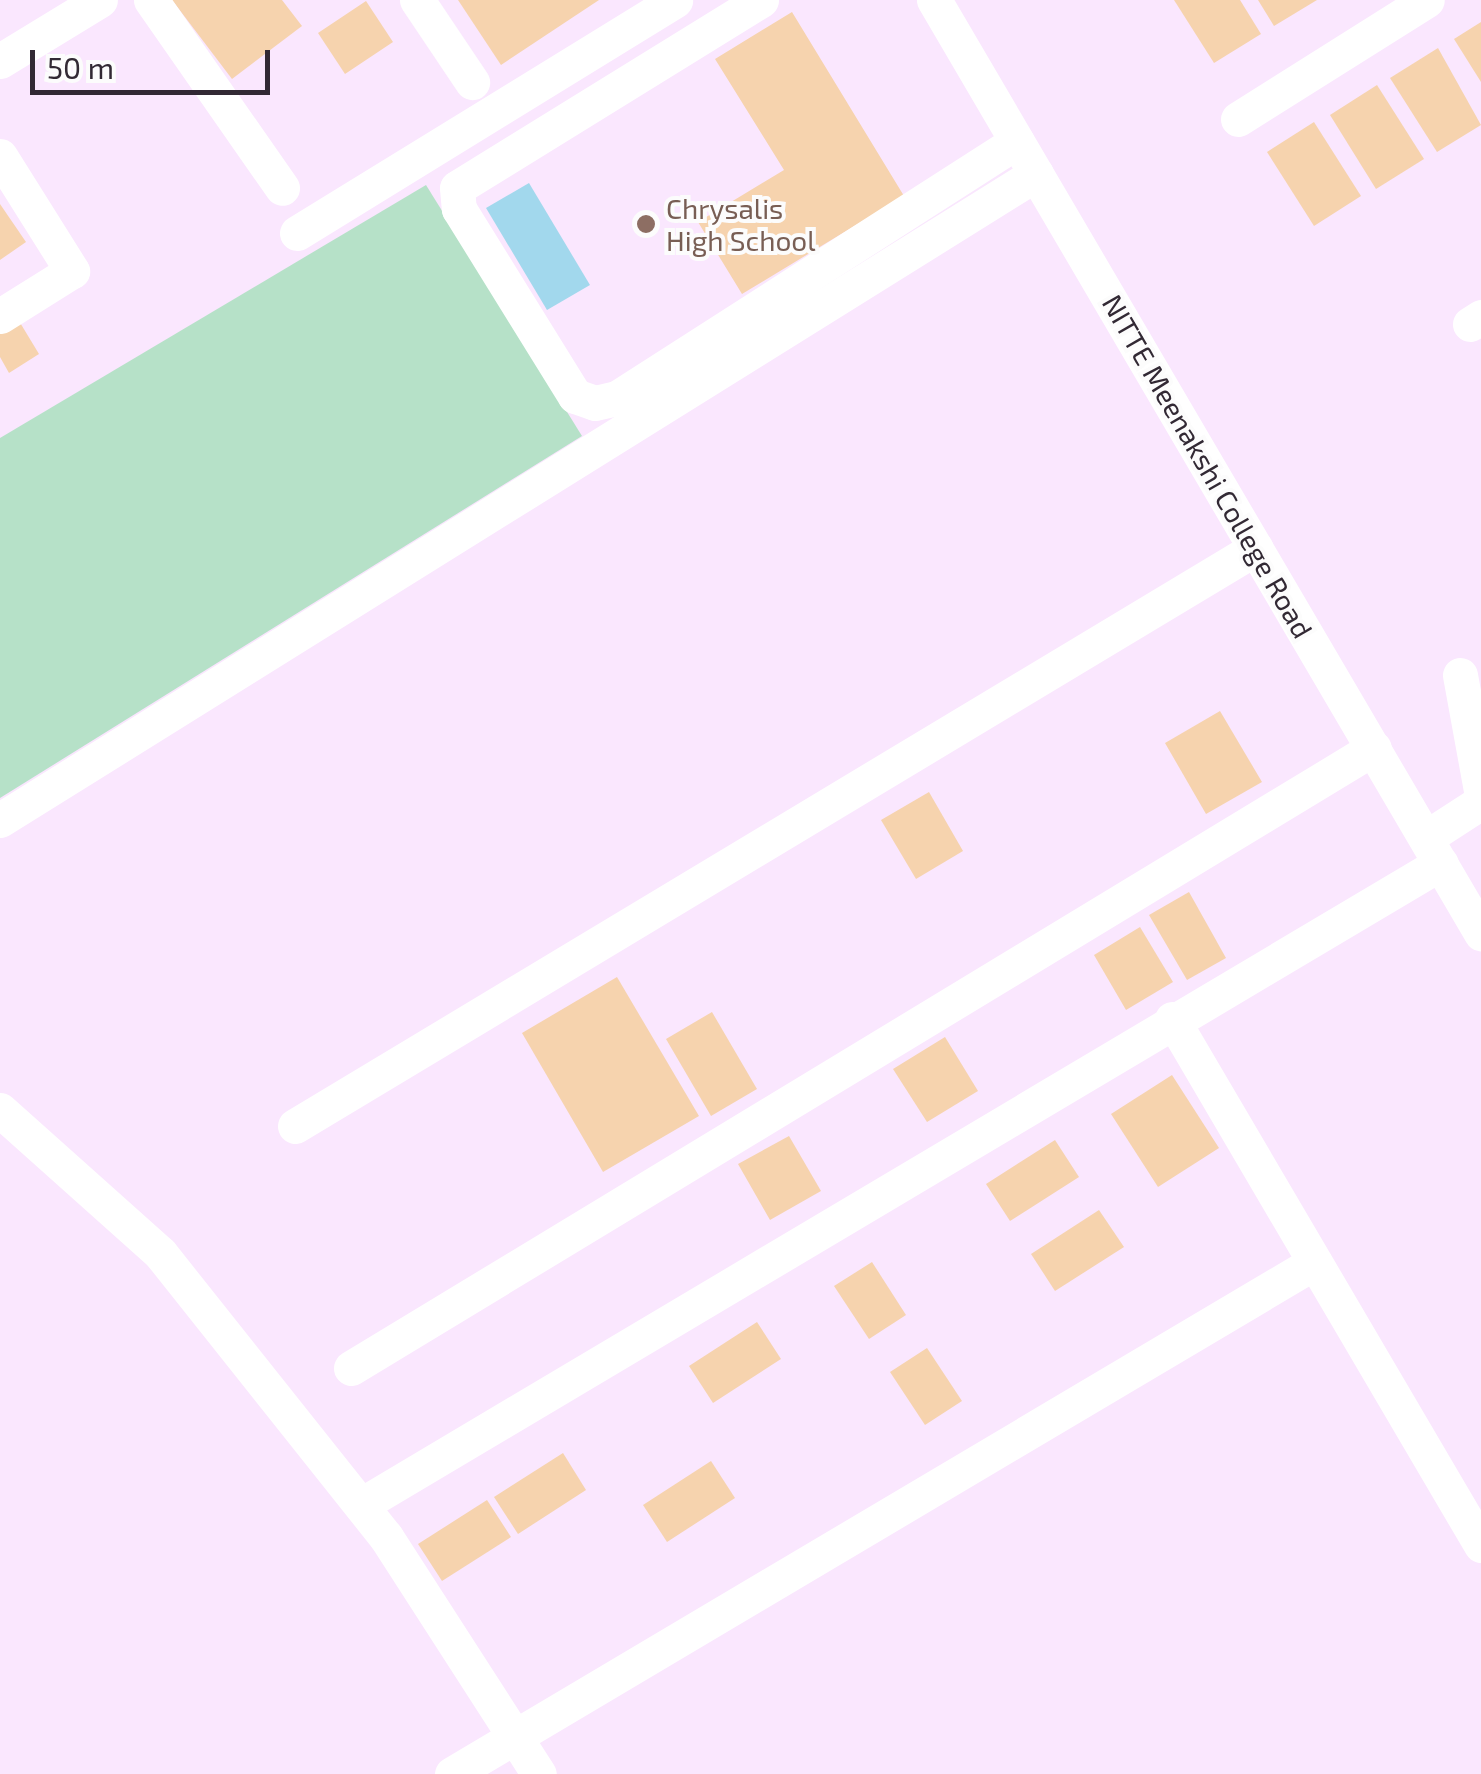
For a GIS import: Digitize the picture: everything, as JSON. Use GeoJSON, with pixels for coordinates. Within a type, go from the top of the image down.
{"type":"FeatureCollection","features":[{"type":"Feature","properties":{"kind":"street"},"geometry":{"type":"LineString","coordinates":[[0,61],[100,0]]}},
{"type":"Feature","properties":{"kind":"street"},"geometry":{"type":"LineString","coordinates":[[151,0],[282,188]]}},
{"type":"Feature","properties":{"kind":"street"},"geometry":{"type":"LineString","coordinates":[[417,0],[472,82]]}},
{"type":"Feature","properties":{"kind":"street"},"geometry":{"type":"LineString","coordinates":[[298,233],[675,0]]}},
{"type":"Feature","properties":{"kind":"street"},"geometry":{"type":"LineString","coordinates":[[762,0],[457,188],[459,209],[574,396],[596,403],[617,398],[1017,141]]}},
{"type":"Feature","properties":{"kind":"street"},"geometry":{"type":"LineString","coordinates":[[1238,118],[1427,0]]}},
{"type":"Feature","properties":{"kind":"street","name":"NITTE Meenakshi College Road"},"geometry":{"type":"LineString","coordinates":[[945,6],[1036,174],[1479,926]]}},
{"type":"Feature","properties":{"kind":"street"},"geometry":{"type":"LineString","coordinates":[[0,156],[72,271],[0,316]]}},
{"type":"Feature","properties":{"kind":"street"},"geometry":{"type":"LineString","coordinates":[[0,820],[1036,174]]}},
{"type":"Feature","properties":{"kind":"street"},"geometry":{"type":"LineString","coordinates":[[295,1126],[1256,548]]}},
{"type":"Feature","properties":{"kind":"street"},"geometry":{"type":"LineString","coordinates":[[1460,675],[1481,790]]}},
{"type":"Feature","properties":{"kind":"street"},"geometry":{"type":"LineString","coordinates":[[350,1368],[1374,748]]}},
{"type":"Feature","properties":{"kind":"street"},"geometry":{"type":"LineString","coordinates":[[361,1505],[1172,1018],[1434,850],[1481,802]]}},
{"type":"Feature","properties":{"kind":"street"},"geometry":{"type":"LineString","coordinates":[[1172,1018],[1481,1545]]}},
{"type":"Feature","properties":{"kind":"street"},"geometry":{"type":"LineString","coordinates":[[0,1110],[160,1253],[361,1505],[539,1774]]}},
{"type":"Feature","properties":{"kind":"street"},"geometry":{"type":"LineString","coordinates":[[452,1774],[1315,1262]]}},
{"type":"Feature","properties":{"kind":"green space"},"geometry":{"type":"Polygon","coordinates":[[[426,185],[582,436],[0,798],[0,438],[426,185]]]}},
{"type":"Feature","properties":{"kind":"water"},"geometry":{"type":"Polygon","coordinates":[[[529,183],[590,285],[547,310],[486,208],[529,183]]]}},
{"type":"Feature","properties":{"kind":"building"},"geometry":{"type":"Polygon","coordinates":[[[172,0],[282,0],[302,26],[232,79],[172,0]]]}},
{"type":"Feature","properties":{"kind":"building"},"geometry":{"type":"Polygon","coordinates":[[[458,0],[599,0],[501,65],[458,0]]]}},
{"type":"Feature","properties":{"kind":"building"},"geometry":{"type":"Polygon","coordinates":[[[1174,0],[1240,0],[1261,34],[1214,63],[1174,0]]]}},
{"type":"Feature","properties":{"kind":"building"},"geometry":{"type":"Polygon","coordinates":[[[1258,0],[1317,0],[1274,26],[1258,0]]]}},
{"type":"Feature","properties":{"kind":"building"},"geometry":{"type":"Polygon","coordinates":[[[366,1],[393,42],[345,74],[318,33],[366,1]]]}},
{"type":"Feature","properties":{"kind":"building"},"geometry":{"type":"Polygon","coordinates":[[[792,12],[904,196],[742,294],[698,222],[784,170],[715,59],[792,12]]]}},
{"type":"Feature","properties":{"kind":"building"},"geometry":{"type":"Polygon","coordinates":[[[1481,22],[1481,82],[1454,39],[1481,22]]]}},
{"type":"Feature","properties":{"kind":"building"},"geometry":{"type":"Polygon","coordinates":[[[1438,48],[1481,125],[1437,152],[1390,78],[1438,48]]]}},
{"type":"Feature","properties":{"kind":"building"},"geometry":{"type":"Polygon","coordinates":[[[1377,85],[1424,159],[1376,189],[1330,115],[1377,85]]]}},
{"type":"Feature","properties":{"kind":"building"},"geometry":{"type":"Polygon","coordinates":[[[1314,122],[1361,196],[1314,226],[1267,152],[1314,122]]]}},
{"type":"Feature","properties":{"kind":"building"},"geometry":{"type":"Polygon","coordinates":[[[0,204],[26,242],[0,260],[0,204]]]}},
{"type":"Feature","properties":{"kind":"building"},"geometry":{"type":"Polygon","coordinates":[[[16,316],[39,354],[9,373],[0,357],[0,326],[16,316]]]}},
{"type":"Feature","properties":{"kind":"building"},"geometry":{"type":"Polygon","coordinates":[[[1220,711],[1262,782],[1206,814],[1165,743],[1220,711]]]}},
{"type":"Feature","properties":{"kind":"building"},"geometry":{"type":"Polygon","coordinates":[[[929,792],[963,851],[916,879],[881,820],[929,792]]]}},
{"type":"Feature","properties":{"kind":"building"},"geometry":{"type":"Polygon","coordinates":[[[1189,892],[1226,958],[1187,980],[1149,915],[1189,892]]]}},
{"type":"Feature","properties":{"kind":"building"},"geometry":{"type":"Polygon","coordinates":[[[1140,927],[1173,982],[1126,1010],[1094,955],[1140,927]]]}},
{"type":"Feature","properties":{"kind":"building"},"geometry":{"type":"Polygon","coordinates":[[[617,977],[699,1116],[603,1172],[522,1033],[617,977]]]}},
{"type":"Feature","properties":{"kind":"building"},"geometry":{"type":"Polygon","coordinates":[[[712,1012],[757,1089],[711,1116],[666,1039],[712,1012]]]}},
{"type":"Feature","properties":{"kind":"building"},"geometry":{"type":"Polygon","coordinates":[[[945,1037],[978,1091],[927,1122],[893,1069],[945,1037]]]}},
{"type":"Feature","properties":{"kind":"building"},"geometry":{"type":"Polygon","coordinates":[[[1172,1075],[1219,1148],[1158,1187],[1111,1114],[1172,1075]]]}},
{"type":"Feature","properties":{"kind":"building"},"geometry":{"type":"Polygon","coordinates":[[[789,1136],[821,1191],[770,1220],[738,1164],[789,1136]]]}},
{"type":"Feature","properties":{"kind":"building"},"geometry":{"type":"Polygon","coordinates":[[[1055,1140],[1079,1177],[1010,1221],[986,1184],[1055,1140]]]}},
{"type":"Feature","properties":{"kind":"building"},"geometry":{"type":"Polygon","coordinates":[[[1099,1210],[1124,1247],[1055,1291],[1031,1254],[1099,1210]]]}},
{"type":"Feature","properties":{"kind":"building"},"geometry":{"type":"Polygon","coordinates":[[[872,1262],[906,1315],[869,1339],[834,1286],[872,1262]]]}},
{"type":"Feature","properties":{"kind":"building"},"geometry":{"type":"Polygon","coordinates":[[[757,1322],[781,1359],[713,1403],[689,1366],[757,1322]]]}},
{"type":"Feature","properties":{"kind":"building"},"geometry":{"type":"Polygon","coordinates":[[[927,1348],[962,1401],[925,1425],[890,1372],[927,1348]]]}},
{"type":"Feature","properties":{"kind":"building"},"geometry":{"type":"Polygon","coordinates":[[[563,1453],[586,1490],[518,1534],[494,1497],[563,1453]]]}},
{"type":"Feature","properties":{"kind":"building"},"geometry":{"type":"Polygon","coordinates":[[[711,1461],[735,1498],[667,1542],[643,1505],[711,1461]]]}},
{"type":"Feature","properties":{"kind":"building"},"geometry":{"type":"Polygon","coordinates":[[[487,1500],[511,1537],[442,1581],[418,1544],[487,1500]]]}},
{"type":"Feature","properties":{"kind":"place","name":"Chrysalis High School"},"geometry":{"type":"Point","coordinates":[646,224]}}]}
